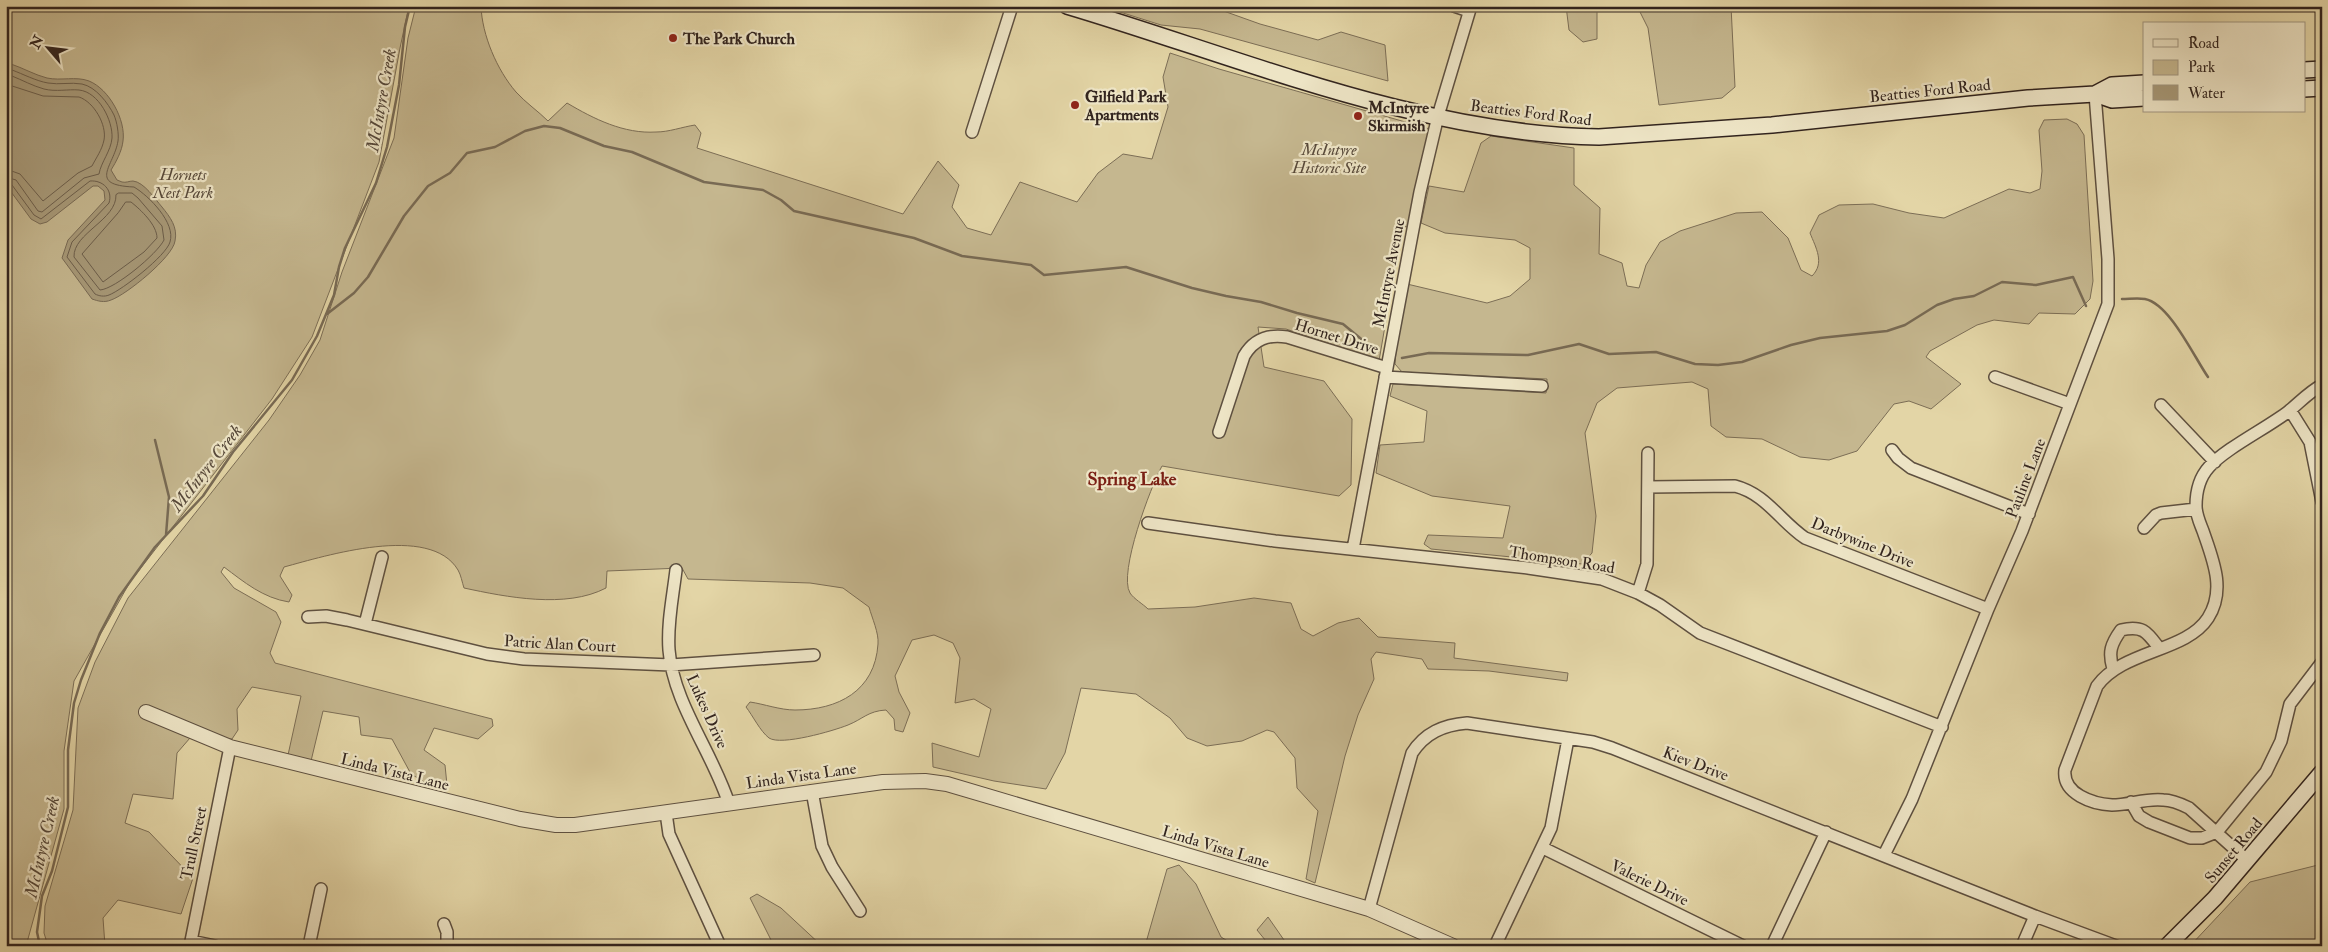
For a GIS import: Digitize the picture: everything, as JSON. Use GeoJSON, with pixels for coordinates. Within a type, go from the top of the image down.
{"type":"FeatureCollection","features":[{"type":"Feature","properties":{"kind":"main road","name":"Beatties Ford Road"},"geometry":{"type":"LineString","coordinates":[[1067,6],[1310,82],[1438,116],[1535,133],[1599,137],[1772,125],[2002,100],[2095,94],[2112,100],[2143,98]]}},
{"type":"Feature","properties":{"kind":"main road"},"geometry":{"type":"LineString","coordinates":[[2306,70],[2322,69]]}},
{"type":"Feature","properties":{"kind":"main road","name":"Beatties Ford Road"},"geometry":{"type":"LineString","coordinates":[[2095,94],[2112,85],[2143,82]]}},
{"type":"Feature","properties":{"kind":"main road"},"geometry":{"type":"LineString","coordinates":[[2306,89],[2322,88]]}},
{"type":"Feature","properties":{"kind":"main road","name":"Sunset Road"},"geometry":{"type":"LineString","coordinates":[[2167,946],[2216,898],[2322,772]]}},
{"type":"Feature","properties":{"kind":"street"},"geometry":{"type":"LineString","coordinates":[[972,132],[1012,6]]}},
{"type":"Feature","properties":{"kind":"street"},"geometry":{"type":"LineString","coordinates":[[1454,6],[1470,9]]}},
{"type":"Feature","properties":{"kind":"street","name":"McIntyre Avenue"},"geometry":{"type":"LineString","coordinates":[[1353,549],[1414,225],[1438,116],[1470,9]]}},
{"type":"Feature","properties":{"kind":"street","name":"Pauline Lane"},"geometry":{"type":"LineString","coordinates":[[1884,855],[1912,799],[1988,609],[2029,514],[2108,304],[2110,290],[2095,94]]}},
{"type":"Feature","properties":{"kind":"street","name":"Hornet Drive"},"geometry":{"type":"LineString","coordinates":[[1219,432],[1244,356],[1250,347],[1260,339],[1278,336],[1287,337],[1386,372],[1542,386]]}},
{"type":"Feature","properties":{"kind":"street"},"geometry":{"type":"LineString","coordinates":[[1995,377],[2070,404]]}},
{"type":"Feature","properties":{"kind":"street"},"geometry":{"type":"LineString","coordinates":[[2248,860],[2189,808],[2178,803],[2164,800],[2112,805],[2071,791],[2064,778],[2097,686],[2113,669],[2193,633],[2201,627],[2212,612],[2218,588],[2215,566],[2196,508],[2198,486],[2202,476],[2215,462],[2290,410],[2312,390],[2322,386]]}},
{"type":"Feature","properties":{"kind":"street"},"geometry":{"type":"LineString","coordinates":[[2161,405],[2215,462]]}},
{"type":"Feature","properties":{"kind":"street"},"geometry":{"type":"LineString","coordinates":[[2290,410],[2310,442],[2322,502]]}},
{"type":"Feature","properties":{"kind":"street"},"geometry":{"type":"LineString","coordinates":[[1892,450],[1898,458],[1911,468],[2029,514]]}},
{"type":"Feature","properties":{"kind":"street"},"geometry":{"type":"LineString","coordinates":[[1638,593],[1647,564],[1648,452]]}},
{"type":"Feature","properties":{"kind":"street","name":"Darbywine Drive"},"geometry":{"type":"LineString","coordinates":[[1648,487],[1735,486],[1747,489],[1764,500],[1796,532],[1805,538],[1988,609]]}},
{"type":"Feature","properties":{"kind":"street"},"geometry":{"type":"LineString","coordinates":[[2144,528],[2156,515],[2161,513],[2196,508]]}},
{"type":"Feature","properties":{"kind":"street","name":"Thompson Road"},"geometry":{"type":"LineString","coordinates":[[1148,523],[1353,549],[1528,568],[1583,576],[1622,586],[1638,593],[1700,633],[1942,727]]}},
{"type":"Feature","properties":{"kind":"street"},"geometry":{"type":"LineString","coordinates":[[365,624],[382,557]]}},
{"type":"Feature","properties":{"kind":"street","name":"Lukes Drive"},"geometry":{"type":"LineString","coordinates":[[676,570],[669,634],[671,666],[678,691],[723,786],[729,804]]}},
{"type":"Feature","properties":{"kind":"street","name":"Patric Alan Court"},"geometry":{"type":"LineString","coordinates":[[308,617],[326,616],[504,657],[671,666],[814,655]]}},
{"type":"Feature","properties":{"kind":"street"},"geometry":{"type":"LineString","coordinates":[[2113,669],[2109,656],[2110,646],[2121,630],[2134,627],[2145,631],[2159,648]]}},
{"type":"Feature","properties":{"kind":"street"},"geometry":{"type":"LineString","coordinates":[[2131,802],[2139,816],[2149,822],[2190,838],[2202,838],[2217,832],[2266,772],[2281,741],[2290,704],[2322,662]]}},
{"type":"Feature","properties":{"kind":"street","name":"Linda Vista Lane"},"geometry":{"type":"LineString","coordinates":[[146,712],[230,747],[542,823],[575,824],[729,804],[812,790],[906,780],[947,784],[1369,908],[1454,946]]}},
{"type":"Feature","properties":{"kind":"street","name":"Kiev Drive"},"geometry":{"type":"LineString","coordinates":[[1369,908],[1407,765],[1418,744],[1427,736],[1450,724],[1467,723],[1612,748],[2035,916],[2116,946]]}},
{"type":"Feature","properties":{"kind":"street"},"geometry":{"type":"LineString","coordinates":[[1495,946],[1551,828],[1568,739]]}},
{"type":"Feature","properties":{"kind":"street","name":"Trull Street"},"geometry":{"type":"LineString","coordinates":[[190,943],[230,747]]}},
{"type":"Feature","properties":{"kind":"street"},"geometry":{"type":"LineString","coordinates":[[812,790],[822,846],[832,867],[860,911]]}},
{"type":"Feature","properties":{"kind":"street"},"geometry":{"type":"LineString","coordinates":[[666,813],[669,834],[720,946]]}},
{"type":"Feature","properties":{"kind":"street"},"geometry":{"type":"LineString","coordinates":[[1772,946],[1826,832]]}},
{"type":"Feature","properties":{"kind":"street","name":"Valerie Drive"},"geometry":{"type":"LineString","coordinates":[[1543,848],[1743,946]]}},
{"type":"Feature","properties":{"kind":"street"},"geometry":{"type":"LineString","coordinates":[[309,946],[322,889]]}},
{"type":"Feature","properties":{"kind":"street"},"geometry":{"type":"LineString","coordinates":[[2022,946],[2035,916]]}},
{"type":"Feature","properties":{"kind":"street"},"geometry":{"type":"LineString","coordinates":[[444,924],[447,932],[447,946]]}},
{"type":"Feature","properties":{"kind":"street"},"geometry":{"type":"LineString","coordinates":[[190,943],[214,946]]}},
{"type":"Feature","properties":{"kind":"green space","name":"Hornets Nest Park"},"geometry":{"type":"Polygon","coordinates":[[[6,6],[409,6],[379,162],[312,337],[272,399],[130,582],[74,681],[64,751],[64,809],[26,946],[6,946],[6,6]]]}},
{"type":"Feature","properties":{"kind":"green space","name":"McIntyre Historic Site"},"geometry":{"type":"Polygon","coordinates":[[[416,6],[481,6],[484,29],[497,63],[516,92],[548,121],[567,103],[599,120],[632,131],[661,132],[695,125],[701,133],[697,148],[903,214],[938,161],[959,185],[952,207],[967,228],[991,235],[1020,182],[1077,202],[1098,173],[1123,154],[1152,159],[1168,107],[1163,77],[1170,53],[1219,69],[1430,129],[1408,227],[1400,226],[1395,244],[1393,279],[1379,361],[1286,329],[1258,327],[1264,367],[1324,381],[1352,419],[1351,485],[1339,496],[1162,466],[1137,530],[1128,568],[1127,583],[1130,593],[1148,609],[1195,607],[1254,598],[1291,603],[1301,629],[1313,636],[1338,623],[1359,618],[1378,637],[1455,643],[1454,658],[1568,673],[1567,681],[1489,671],[1428,669],[1422,659],[1376,652],[1371,659],[1374,679],[1358,715],[1345,756],[1315,883],[1306,879],[1318,811],[1297,788],[1295,758],[1274,732],[1267,730],[1242,741],[1207,746],[1187,738],[1170,718],[1136,694],[1081,688],[1065,753],[1046,789],[994,781],[933,767],[932,743],[979,757],[991,709],[974,699],[955,703],[960,658],[953,643],[934,635],[912,640],[895,676],[899,692],[910,713],[903,732],[895,730],[894,719],[886,710],[875,712],[848,725],[820,734],[784,740],[769,738],[746,707],[750,702],[789,710],[826,706],[839,702],[851,695],[862,686],[870,674],[878,644],[875,625],[869,607],[843,588],[810,583],[688,579],[682,568],[607,571],[606,588],[573,598],[555,600],[536,599],[498,595],[464,588],[458,570],[444,556],[425,548],[401,545],[350,551],[284,567],[280,576],[292,595],[289,602],[262,593],[246,584],[224,567],[221,572],[234,588],[276,612],[281,622],[270,653],[275,663],[492,719],[493,726],[478,739],[434,728],[424,750],[445,765],[447,785],[436,789],[411,774],[392,739],[361,735],[359,717],[323,711],[311,761],[288,755],[301,696],[252,687],[237,709],[238,730],[232,739],[190,738],[177,753],[173,799],[133,794],[125,823],[149,832],[193,878],[181,914],[118,900],[103,918],[105,946],[48,946],[44,933],[45,906],[73,810],[78,708],[95,662],[128,598],[269,420],[300,375],[320,340],[342,272],[394,138],[408,38],[416,6]]]}},
{"type":"Feature","properties":{"kind":"green space"},"geometry":{"type":"Polygon","coordinates":[[[1101,6],[1216,6],[1218,9],[1260,24],[1318,40],[1341,32],[1385,45],[1388,81],[1200,29],[1161,25],[1101,6]]]}},
{"type":"Feature","properties":{"kind":"green space"},"geometry":{"type":"Polygon","coordinates":[[[1566,6],[1597,6],[1597,39],[1583,42],[1569,30],[1566,6]]]}},
{"type":"Feature","properties":{"kind":"green space"},"geometry":{"type":"Polygon","coordinates":[[[1637,6],[1731,6],[1735,87],[1722,98],[1659,105],[1648,28],[1637,6]]]}},
{"type":"Feature","properties":{"kind":"green space"},"geometry":{"type":"Polygon","coordinates":[[[2067,119],[2077,124],[2084,135],[2093,281],[2090,299],[2075,314],[2039,313],[2029,324],[1994,320],[1977,325],[1930,351],[1926,357],[1961,384],[1931,409],[1909,401],[1894,404],[1857,451],[1829,460],[1800,457],[1762,439],[1726,437],[1711,426],[1708,389],[1692,382],[1617,388],[1597,403],[1585,433],[1596,516],[1592,553],[1582,564],[1431,549],[1424,544],[1428,535],[1503,538],[1510,506],[1432,496],[1376,473],[1380,445],[1424,442],[1427,411],[1390,396],[1393,384],[1546,393],[1547,379],[1402,372],[1395,364],[1397,335],[1407,284],[1487,303],[1510,296],[1530,279],[1530,248],[1515,240],[1445,233],[1421,223],[1429,186],[1464,192],[1481,143],[1491,136],[1574,148],[1574,185],[1600,208],[1599,254],[1622,263],[1627,286],[1639,288],[1646,265],[1660,242],[1680,231],[1736,213],[1762,212],[1788,238],[1801,270],[1812,276],[1816,271],[1819,261],[1810,233],[1819,215],[1839,205],[1873,204],[1909,213],[1944,218],[2009,189],[2030,193],[2040,189],[2042,171],[2039,130],[2044,120],[2067,119]]]}},
{"type":"Feature","properties":{"kind":"green space"},"geometry":{"type":"Polygon","coordinates":[[[2322,864],[2322,946],[2190,946],[2250,882],[2322,864]]]}},
{"type":"Feature","properties":{"kind":"green space"},"geometry":{"type":"Polygon","coordinates":[[[1179,865],[1196,884],[1221,937],[1236,946],[1145,946],[1167,869],[1179,865]]]}},
{"type":"Feature","properties":{"kind":"green space"},"geometry":{"type":"Polygon","coordinates":[[[757,894],[781,908],[822,946],[774,946],[750,898],[757,894]]]}},
{"type":"Feature","properties":{"kind":"green space"},"geometry":{"type":"Polygon","coordinates":[[[1268,917],[1284,940],[1293,946],[1270,946],[1257,930],[1268,917]]]}},
{"type":"Feature","properties":{"kind":"water"},"geometry":{"type":"Polygon","coordinates":[[[11,64],[47,78],[89,81],[103,91],[115,106],[122,124],[123,133],[121,149],[111,170],[117,180],[123,182],[133,181],[141,184],[173,222],[176,236],[172,248],[148,275],[118,297],[103,302],[92,299],[62,258],[68,240],[105,200],[104,191],[98,186],[93,186],[47,222],[40,224],[31,219],[6,185],[6,66],[11,64]]]}},
{"type":"Feature","properties":{"kind":"waterway","name":"McIntyre Creek"},"geometry":{"type":"LineString","coordinates":[[40,946],[37,932],[42,896],[52,871],[68,807],[68,750],[74,703],[81,680],[100,633],[119,597],[155,547],[203,496],[233,452],[292,380],[317,336],[334,295],[339,267],[345,248],[376,183],[387,147],[399,85],[405,27],[410,6]]}},
{"type":"Feature","properties":{"kind":"waterway"},"geometry":{"type":"LineString","coordinates":[[327,314],[354,293],[368,277],[404,216],[428,186],[450,173],[467,153],[495,147],[525,131],[544,126],[560,128],[604,146],[632,152],[704,182],[763,190],[781,200],[794,211],[914,238],[962,256],[1031,265],[1044,275],[1126,267],[1192,288],[1261,302],[1343,324],[1377,352]]}},
{"type":"Feature","properties":{"kind":"waterway"},"geometry":{"type":"LineString","coordinates":[[1402,358],[1429,353],[1528,355],[1579,344],[1609,354],[1656,352],[1695,364],[1718,365],[1742,362],[1791,345],[1820,338],[1887,331],[1905,325],[1937,305],[1954,299],[1974,296],[2002,282],[2036,285],[2073,277],[2086,306]]}},
{"type":"Feature","properties":{"kind":"waterway"},"geometry":{"type":"LineString","coordinates":[[2122,299],[2145,299],[2163,310],[2181,332],[2208,377]]}},
{"type":"Feature","properties":{"kind":"waterway"},"geometry":{"type":"LineString","coordinates":[[155,440],[169,497],[166,535]]}},
{"type":"Feature","properties":{"kind":"place","name":"The Park Church"},"geometry":{"type":"Point","coordinates":[673,38]}},
{"type":"Feature","properties":{"kind":"place","name":"Gilfield Park Apartments"},"geometry":{"type":"Point","coordinates":[1075,105]}},
{"type":"Feature","properties":{"kind":"place","name":"McIntyre Skirmish"},"geometry":{"type":"Point","coordinates":[1358,116]}},
{"type":"Feature","properties":{"kind":"district","name":"Spring Lake"},"geometry":{"type":"Point","coordinates":[1132,479]}}]}
